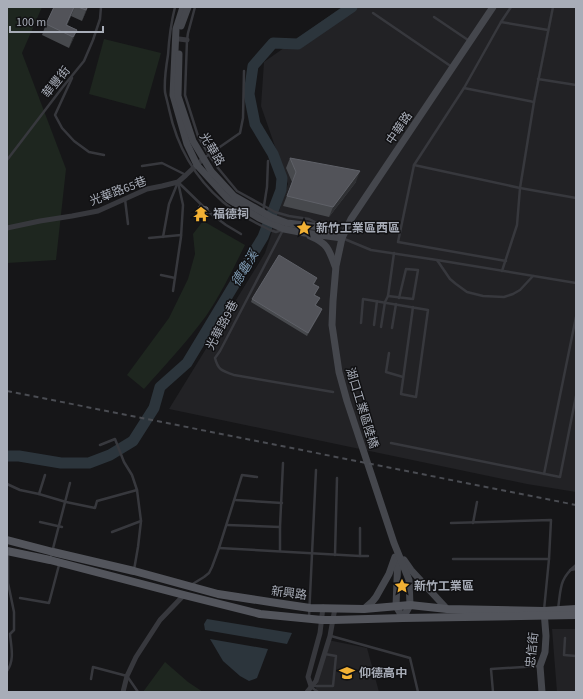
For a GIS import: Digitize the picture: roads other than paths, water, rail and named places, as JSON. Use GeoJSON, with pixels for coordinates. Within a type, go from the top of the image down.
{"type":"FeatureCollection","features":[{"type":"Feature","properties":{"kind":"main road","name":"新興路"},"geometry":{"type":"LineString","coordinates":[[7,540],[52,556],[60,562],[260,614],[333,620],[545,613],[558,610],[576,609]]}},
{"type":"Feature","properties":{"kind":"main road","name":"新興路"},"geometry":{"type":"LineString","coordinates":[[8,551],[52,556],[134,571],[218,594],[310,608],[323,607],[364,609],[410,605],[447,609],[576,615]]}},
{"type":"Feature","properties":{"kind":"street","name":"光華路"},"geometry":{"type":"LineString","coordinates":[[182,7],[176,29],[173,95],[195,167],[228,198],[263,214]]}},
{"type":"Feature","properties":{"kind":"street","name":"光華路"},"geometry":{"type":"LineString","coordinates":[[188,7],[180,30],[178,96],[193,141],[206,157],[212,171],[234,196],[284,229],[342,238]]}},
{"type":"Feature","properties":{"kind":"street","name":"中華路"},"geometry":{"type":"LineString","coordinates":[[336,266],[342,238],[351,219],[493,7]]}},
{"type":"Feature","properties":{"kind":"street"},"geometry":{"type":"LineString","coordinates":[[179,39],[187,40]]}},
{"type":"Feature","properties":{"kind":"street","name":"光華路65巷"},"geometry":{"type":"LineString","coordinates":[[7,228],[98,211],[147,189],[178,182],[206,157]]}},
{"type":"Feature","properties":{"kind":"street","name":"光華路"},"geometry":{"type":"LineString","coordinates":[[273,221],[329,228],[342,238]]}},
{"type":"Feature","properties":{"kind":"street"},"geometry":{"type":"LineString","coordinates":[[305,233],[323,242],[331,254],[336,266]]}},
{"type":"Feature","properties":{"kind":"street","name":"湖口工業區陸橋"},"geometry":{"type":"LineString","coordinates":[[336,266],[332,325],[339,372],[398,552]]}},
{"type":"Feature","properties":{"kind":"street"},"geometry":{"type":"LineString","coordinates":[[398,552],[409,580],[410,605],[404,618]]}},
{"type":"Feature","properties":{"kind":"street"},"geometry":{"type":"LineString","coordinates":[[398,552],[396,606],[404,618]]}},
{"type":"Feature","properties":{"kind":"street"},"geometry":{"type":"LineString","coordinates":[[364,609],[376,597],[398,552]]}},
{"type":"Feature","properties":{"kind":"street"},"geometry":{"type":"LineString","coordinates":[[398,552],[411,570],[447,609]]}},
{"type":"Feature","properties":{"kind":"street"},"geometry":{"type":"LineString","coordinates":[[123,692],[127,676],[136,657],[160,620],[184,595]]}},
{"type":"Feature","properties":{"kind":"street"},"geometry":{"type":"LineString","coordinates":[[311,686],[308,677],[320,633],[323,607]]}},
{"type":"Feature","properties":{"kind":"street"},"geometry":{"type":"LineString","coordinates":[[307,692],[316,681],[325,654],[335,608]]}},
{"type":"Feature","properties":{"kind":"street","name":"忠信街"},"geometry":{"type":"LineString","coordinates":[[542,692],[540,666],[545,652],[545,613]]}},
{"type":"Feature","properties":{"kind":"lane","name":"華豐街"},"geometry":{"type":"LineString","coordinates":[[7,160],[84,61],[100,18],[101,7]]}},
{"type":"Feature","properties":{"kind":"lane","name":"光華路"},"geometry":{"type":"LineString","coordinates":[[175,7],[171,22],[165,92],[172,124],[179,145],[195,167]]}},
{"type":"Feature","properties":{"kind":"lane","name":"光華路"},"geometry":{"type":"LineString","coordinates":[[195,7],[187,40],[185,95],[206,157]]}},
{"type":"Feature","properties":{"kind":"lane"},"geometry":{"type":"LineString","coordinates":[[506,261],[398,242],[414,165],[464,88],[511,7]]}},
{"type":"Feature","properties":{"kind":"lane"},"geometry":{"type":"LineString","coordinates":[[502,271],[517,225],[520,188],[538,79],[552,7]]}},
{"type":"Feature","properties":{"kind":"lane"},"geometry":{"type":"LineString","coordinates":[[374,13],[452,68]]}},
{"type":"Feature","properties":{"kind":"lane"},"geometry":{"type":"LineString","coordinates":[[434,17],[470,41]]}},
{"type":"Feature","properties":{"kind":"lane"},"geometry":{"type":"LineString","coordinates":[[501,22],[548,30]]}},
{"type":"Feature","properties":{"kind":"lane"},"geometry":{"type":"LineString","coordinates":[[206,157],[240,133],[243,118],[244,71]]}},
{"type":"Feature","properties":{"kind":"lane"},"geometry":{"type":"LineString","coordinates":[[74,74],[55,115],[62,128],[74,141],[89,152],[104,155]]}},
{"type":"Feature","properties":{"kind":"lane"},"geometry":{"type":"LineString","coordinates":[[538,79],[576,85]]}},
{"type":"Feature","properties":{"kind":"lane"},"geometry":{"type":"LineString","coordinates":[[464,88],[534,102]]}},
{"type":"Feature","properties":{"kind":"lane"},"geometry":{"type":"LineString","coordinates":[[263,214],[267,187],[268,161]]}},
{"type":"Feature","properties":{"kind":"lane"},"geometry":{"type":"LineString","coordinates":[[142,166],[162,164],[186,175]]}},
{"type":"Feature","properties":{"kind":"lane"},"geometry":{"type":"LineString","coordinates":[[414,165],[520,188],[576,198]]}},
{"type":"Feature","properties":{"kind":"lane"},"geometry":{"type":"LineString","coordinates":[[178,182],[210,213],[241,234]]}},
{"type":"Feature","properties":{"kind":"lane"},"geometry":{"type":"LineString","coordinates":[[173,291],[181,235],[183,205],[178,182]]}},
{"type":"Feature","properties":{"kind":"lane"},"geometry":{"type":"LineString","coordinates":[[163,237],[169,204],[178,182]]}},
{"type":"Feature","properties":{"kind":"lane"},"geometry":{"type":"LineString","coordinates":[[125,199],[128,224]]}},
{"type":"Feature","properties":{"kind":"lane","name":"光華路"},"geometry":{"type":"LineString","coordinates":[[263,214],[273,221]]}},
{"type":"Feature","properties":{"kind":"lane","name":"光華路9巷"},"geometry":{"type":"LineString","coordinates":[[284,229],[215,358],[217,366],[224,372],[234,375],[333,392]]}},
{"type":"Feature","properties":{"kind":"lane"},"geometry":{"type":"LineString","coordinates":[[149,238],[181,235]]}},
{"type":"Feature","properties":{"kind":"lane"},"geometry":{"type":"LineString","coordinates":[[342,238],[371,250],[576,283]]}},
{"type":"Feature","properties":{"kind":"lane"},"geometry":{"type":"LineString","coordinates":[[381,327],[385,302],[388,296],[394,253]]}},
{"type":"Feature","properties":{"kind":"lane"},"geometry":{"type":"LineString","coordinates":[[437,260],[456,284],[467,292],[483,296],[504,297],[513,294],[520,290],[533,276]]}},
{"type":"Feature","properties":{"kind":"lane"},"geometry":{"type":"LineString","coordinates":[[388,296],[399,298],[413,299],[418,270],[406,269],[399,298]]}},
{"type":"Feature","properties":{"kind":"lane"},"geometry":{"type":"LineString","coordinates":[[161,275],[175,278]]}},
{"type":"Feature","properties":{"kind":"lane"},"geometry":{"type":"LineString","coordinates":[[360,323],[363,299],[385,302],[413,307],[428,310],[416,396],[401,394],[413,307]]}},
{"type":"Feature","properties":{"kind":"lane"},"geometry":{"type":"LineString","coordinates":[[374,325],[377,301]]}},
{"type":"Feature","properties":{"kind":"lane"},"geometry":{"type":"LineString","coordinates":[[392,328],[396,304]]}},
{"type":"Feature","properties":{"kind":"lane"},"geometry":{"type":"LineString","coordinates":[[544,474],[576,317]]}},
{"type":"Feature","properties":{"kind":"lane"},"geometry":{"type":"LineString","coordinates":[[389,353],[386,372],[403,377]]}},
{"type":"Feature","properties":{"kind":"lane"},"geometry":{"type":"LineString","coordinates":[[391,443],[560,477],[576,396]]}},
{"type":"Feature","properties":{"kind":"lane"},"geometry":{"type":"LineString","coordinates":[[100,445],[115,439],[124,462],[132,475],[137,490],[141,521],[134,571]]}},
{"type":"Feature","properties":{"kind":"lane"},"geometry":{"type":"LineString","coordinates":[[280,551],[283,463]]}},
{"type":"Feature","properties":{"kind":"lane"},"geometry":{"type":"LineString","coordinates":[[309,619],[316,470]]}},
{"type":"Feature","properties":{"kind":"lane"},"geometry":{"type":"LineString","coordinates":[[39,494],[45,475]]}},
{"type":"Feature","properties":{"kind":"lane"},"geometry":{"type":"LineString","coordinates":[[184,595],[188,586],[209,573],[227,525],[242,475],[257,477]]}},
{"type":"Feature","properties":{"kind":"lane"},"geometry":{"type":"LineString","coordinates":[[335,555],[337,478]]}},
{"type":"Feature","properties":{"kind":"lane"},"geometry":{"type":"LineString","coordinates":[[52,556],[70,483]]}},
{"type":"Feature","properties":{"kind":"lane"},"geometry":{"type":"LineString","coordinates":[[8,485],[20,490],[95,508],[97,501],[137,490]]}},
{"type":"Feature","properties":{"kind":"lane"},"geometry":{"type":"LineString","coordinates":[[235,500],[282,503]]}},
{"type":"Feature","properties":{"kind":"lane"},"geometry":{"type":"LineString","coordinates":[[473,523],[477,502]]}},
{"type":"Feature","properties":{"kind":"lane"},"geometry":{"type":"LineString","coordinates":[[451,524],[552,520],[545,613]]}},
{"type":"Feature","properties":{"kind":"lane"},"geometry":{"type":"LineString","coordinates":[[112,532],[141,521]]}},
{"type":"Feature","properties":{"kind":"lane"},"geometry":{"type":"LineString","coordinates":[[40,522],[60,527]]}},
{"type":"Feature","properties":{"kind":"lane"},"geometry":{"type":"LineString","coordinates":[[227,525],[280,527]]}},
{"type":"Feature","properties":{"kind":"lane"},"geometry":{"type":"LineString","coordinates":[[360,528],[360,556]]}},
{"type":"Feature","properties":{"kind":"lane"},"geometry":{"type":"LineString","coordinates":[[219,548],[368,556]]}},
{"type":"Feature","properties":{"kind":"lane"},"geometry":{"type":"LineString","coordinates":[[7,671],[12,660],[10,634],[14,630],[14,612],[8,583],[8,551]]}},
{"type":"Feature","properties":{"kind":"lane"},"geometry":{"type":"LineString","coordinates":[[453,559],[549,559]]}},
{"type":"Feature","properties":{"kind":"lane"},"geometry":{"type":"LineString","coordinates":[[20,598],[49,603],[60,562]]}},
{"type":"Feature","properties":{"kind":"lane"},"geometry":{"type":"LineString","coordinates":[[558,610],[562,582],[570,570],[576,565]]}},
{"type":"Feature","properties":{"kind":"lane"},"geometry":{"type":"LineString","coordinates":[[570,570],[576,569]]}},
{"type":"Feature","properties":{"kind":"lane"},"geometry":{"type":"LineString","coordinates":[[330,636],[410,658],[418,692]]}},
{"type":"Feature","properties":{"kind":"lane"},"geometry":{"type":"LineString","coordinates":[[565,638],[564,655],[576,656]]}},
{"type":"Feature","properties":{"kind":"lane"},"geometry":{"type":"LineString","coordinates":[[311,686],[333,686],[336,656],[325,654]]}},
{"type":"Feature","properties":{"kind":"lane"},"geometry":{"type":"LineString","coordinates":[[493,692],[491,669],[540,666]]}},
{"type":"Feature","properties":{"kind":"lane"},"geometry":{"type":"LineString","coordinates":[[91,679],[93,667],[127,676],[138,692]]}},
{"type":"Feature","properties":{"kind":"lane"},"geometry":{"type":"LineString","coordinates":[[311,686],[314,692]]}},
{"type":"Feature","properties":{"kind":"lane"},"geometry":{"type":"LineString","coordinates":[[311,686],[318,692]]}},
{"type":"Feature","properties":{"kind":"waterway","name":"德龜溪"},"geometry":{"type":"LineString","coordinates":[[7,456],[19,456],[61,463],[89,463],[110,455],[133,441],[154,408],[160,387],[187,363],[263,237],[281,190],[282,178],[273,154],[255,124],[249,94],[253,66],[273,43],[298,44],[352,7]]}},
{"type":"Feature","properties":{"kind":"railway"},"geometry":{"type":"LineString","coordinates":[[7,391],[576,505]]}},
{"type":"Feature","properties":{"kind":"place","name":"福德祠"},"geometry":{"type":"Point","coordinates":[201,214]}},
{"type":"Feature","properties":{"kind":"place","name":"新竹工業區西區"},"geometry":{"type":"Point","coordinates":[304,228]}},
{"type":"Feature","properties":{"kind":"place","name":"新竹工業區"},"geometry":{"type":"Point","coordinates":[402,586]}},
{"type":"Feature","properties":{"kind":"place","name":"仰德高中"},"geometry":{"type":"Point","coordinates":[347,673]}}]}
